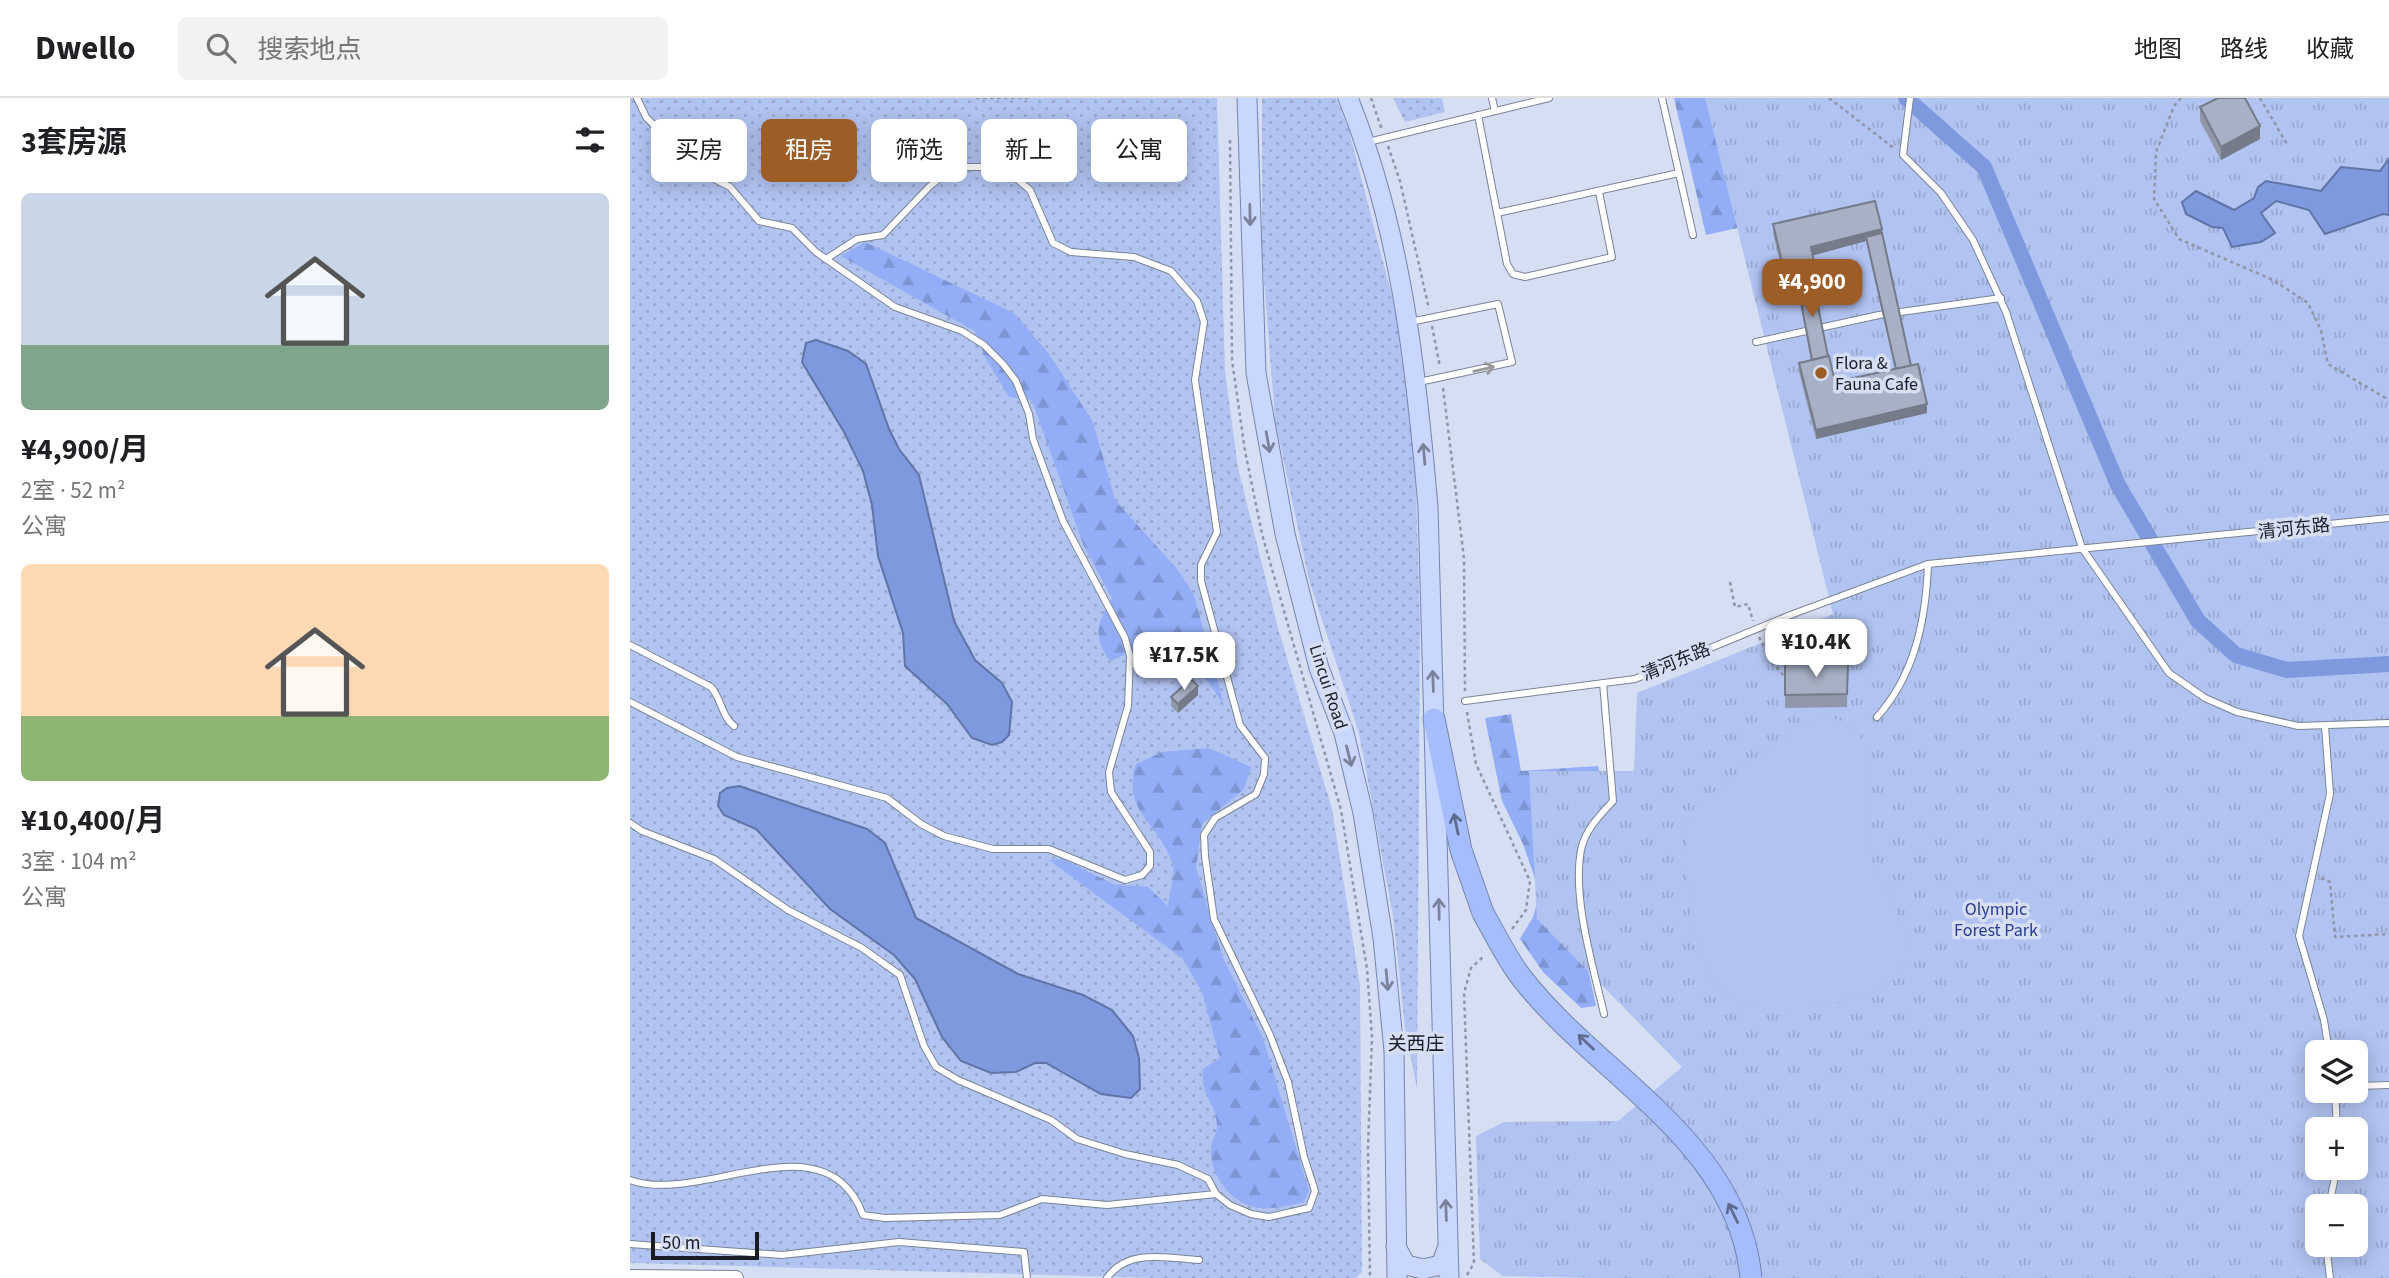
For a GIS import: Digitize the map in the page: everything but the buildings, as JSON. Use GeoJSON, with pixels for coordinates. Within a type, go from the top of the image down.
{"type":"FeatureCollection","features":[{"type":"Feature","properties":{"kind":"highway"},"geometry":{"type":"LineString","coordinates":[[1434,719],[1461,850],[1483,913],[1521,976],[1704,1159],[1736,1217],[1749,1254],[1751,1278]]}},
{"type":"Feature","properties":{"kind":"main road","name":"Lincui Road"},"geometry":{"type":"LineString","coordinates":[[1247,98],[1256,373],[1284,534],[1319,668],[1344,733],[1363,813],[1383,938],[1394,1051],[1397,1278]]}},
{"type":"Feature","properties":{"kind":"main road"},"geometry":{"type":"LineString","coordinates":[[1348,98],[1366,143],[1398,261],[1418,382],[1428,507],[1449,1278]]}},
{"type":"Feature","properties":{"kind":"main road"},"geometry":{"type":"LineString","coordinates":[[1396,1246],[1406,1265],[1423,1269],[1441,1265],[1448,1246]]}},
{"type":"Feature","properties":{"kind":"street"},"geometry":{"type":"LineString","coordinates":[[630,1276],[736,1278]]}},
{"type":"Feature","properties":{"kind":"lane"},"geometry":{"type":"LineString","coordinates":[[630,702],[737,757],[887,798],[921,824],[944,836],[993,849],[1049,849],[1125,880],[1142,875],[1150,866],[1150,852],[1111,792],[1108,772],[1128,706],[1130,656],[1125,638],[1063,521],[1016,381],[984,345],[933,318],[895,307],[826,259],[792,228],[758,221],[730,187],[684,163],[668,140],[646,117],[637,98]]}},
{"type":"Feature","properties":{"kind":"lane"},"geometry":{"type":"LineString","coordinates":[[1492,98],[1495,111]]}},
{"type":"Feature","properties":{"kind":"lane"},"geometry":{"type":"LineString","coordinates":[[1366,143],[1549,98]]}},
{"type":"Feature","properties":{"kind":"lane"},"geometry":{"type":"LineString","coordinates":[[1662,98],[1693,236]]}},
{"type":"Feature","properties":{"kind":"lane"},"geometry":{"type":"LineString","coordinates":[[1910,98],[1903,155],[1941,193],[1973,240],[2001,298],[2042,416],[2058,481],[2082,548],[2169,673],[2205,698],[2237,712],[2298,726],[2389,723]]}},
{"type":"Feature","properties":{"kind":"lane"},"geometry":{"type":"LineString","coordinates":[[1478,115],[1507,264],[1513,274],[1525,277],[1612,257],[1599,192]]}},
{"type":"Feature","properties":{"kind":"lane"},"geometry":{"type":"LineString","coordinates":[[630,822],[642,831],[714,859],[788,910],[862,948],[900,975],[924,1046],[936,1067],[958,1080],[1051,1120],[1077,1139],[1125,1154],[1178,1165],[1208,1179],[1216,1194],[1230,1205],[1269,1217],[1309,1208],[1315,1191],[1304,1157],[1288,1082],[1270,1035],[1214,919],[1205,856],[1204,835],[1215,818],[1256,794],[1264,774],[1265,758],[1240,725],[1201,581],[1201,565],[1217,532],[1195,380],[1204,322],[1197,301],[1171,271],[1134,257],[1071,252],[1053,243],[1030,190],[1011,174],[982,167],[953,167],[883,235],[857,239],[826,259]]}},
{"type":"Feature","properties":{"kind":"lane"},"geometry":{"type":"LineString","coordinates":[[1497,213],[1679,173]]}},
{"type":"Feature","properties":{"kind":"lane"},"geometry":{"type":"LineString","coordinates":[[1756,342],[1879,315],[2001,298]]}},
{"type":"Feature","properties":{"kind":"lane"},"geometry":{"type":"LineString","coordinates":[[1409,322],[1498,304],[1512,362],[1418,382]]}},
{"type":"Feature","properties":{"kind":"lane","name":"清河东路"},"geometry":{"type":"LineString","coordinates":[[1465,701],[1635,679],[1755,629],[1928,564],[2389,518]]}},
{"type":"Feature","properties":{"kind":"lane"},"geometry":{"type":"LineString","coordinates":[[1877,717],[1903,683],[1926,608],[1928,564]]}},
{"type":"Feature","properties":{"kind":"lane"},"geometry":{"type":"LineString","coordinates":[[630,645],[711,687],[720,698],[724,718],[734,726]]}},
{"type":"Feature","properties":{"kind":"lane"},"geometry":{"type":"LineString","coordinates":[[1603,683],[1613,801],[1595,821],[1581,848],[1579,886],[1604,1014]]}},
{"type":"Feature","properties":{"kind":"lane"},"geometry":{"type":"LineString","coordinates":[[2325,726],[2330,794],[2299,936],[2324,1020],[2327,1040]]}},
{"type":"Feature","properties":{"kind":"lane"},"geometry":{"type":"LineString","coordinates":[[2368,1086],[2389,1085]]}},
{"type":"Feature","properties":{"kind":"lane"},"geometry":{"type":"LineString","coordinates":[[630,1180],[644,1185],[665,1185],[758,1168],[806,1168],[832,1174],[855,1194],[863,1215],[885,1218],[1000,1215],[1042,1199],[1107,1205],[1216,1194]]}},
{"type":"Feature","properties":{"kind":"lane"},"geometry":{"type":"LineString","coordinates":[[630,1244],[782,1255],[899,1242],[1002,1248],[1024,1252],[1027,1278]]}},
{"type":"Feature","properties":{"kind":"lane"},"geometry":{"type":"LineString","coordinates":[[2328,1257],[2330,1278]]}},
{"type":"Feature","properties":{"kind":"lane"},"geometry":{"type":"LineString","coordinates":[[1107,1278],[1118,1265],[1133,1258],[1199,1260]]}},
{"type":"Feature","properties":{"kind":"path"},"geometry":{"type":"LineString","coordinates":[[976,98],[1029,98]]}},
{"type":"Feature","properties":{"kind":"path"},"geometry":{"type":"LineString","coordinates":[[1829,98],[1903,155]]}},
{"type":"Feature","properties":{"kind":"path"},"geometry":{"type":"LineString","coordinates":[[2181,98],[2174,106],[2157,152],[2154,200],[2179,239],[2273,280],[2308,303],[2321,330],[2328,364],[2389,400]]}},
{"type":"Feature","properties":{"kind":"path"},"geometry":{"type":"LineString","coordinates":[[2260,98],[2288,146]]}},
{"type":"Feature","properties":{"kind":"path"},"geometry":{"type":"LineString","coordinates":[[1230,139],[1233,360],[1245,450],[1262,534],[1341,810],[1367,969],[1372,1037],[1368,1148],[1370,1278]]}},
{"type":"Feature","properties":{"kind":"path"},"geometry":{"type":"LineString","coordinates":[[1730,582],[1735,607],[1748,604],[1755,629],[1772,662],[1785,677]]}},
{"type":"Feature","properties":{"kind":"path"},"geometry":{"type":"LineString","coordinates":[[2311,873],[2330,882],[2335,937],[2389,934]]}},
{"type":"Feature","properties":{"kind":"green space"},"geometry":{"type":"Polygon","coordinates":[[[630,98],[1217,98],[1225,371],[1238,468],[1278,628],[1332,809],[1360,985],[1362,1272],[1356,1278],[1155,1278],[630,1263],[630,98]]]}},
{"type":"Feature","properties":{"kind":"green space"},"geometry":{"type":"Polygon","coordinates":[[[1262,98],[1336,98],[1349,131],[1395,308],[1415,458],[1420,628],[1417,1089],[1405,1027],[1393,916],[1359,733],[1309,580],[1275,420],[1262,254],[1262,98]]]}},
{"type":"Feature","properties":{"kind":"green space"},"geometry":{"type":"Polygon","coordinates":[[[1393,98],[1442,98],[1445,112],[1405,122],[1393,98]]]}},
{"type":"Feature","properties":{"kind":"green space"},"geometry":{"type":"Polygon","coordinates":[[[1674,98],[1820,98],[1747,226],[1706,235],[1674,98]]]}},
{"type":"Feature","properties":{"kind":"green space","name":"Olympic Forest Park"},"geometry":{"type":"Polygon","coordinates":[[[1705,98],[2389,98],[2389,1278],[1597,1278],[1503,1276],[1480,1259],[1476,1136],[1504,1122],[1618,1121],[1682,1067],[1537,919],[1529,771],[1634,771],[1637,693],[1833,614],[1705,98]]]}},
{"type":"Feature","properties":{"kind":"green space"},"geometry":{"type":"Polygon","coordinates":[[[865,242],[1014,313],[1049,354],[1093,422],[1115,500],[1178,570],[1194,595],[1224,705],[1194,666],[1164,647],[1146,647],[1110,661],[1101,644],[1099,630],[1112,598],[1083,544],[1032,400],[1009,397],[985,357],[976,332],[841,256],[865,242]]]}},
{"type":"Feature","properties":{"kind":"green space"},"geometry":{"type":"Polygon","coordinates":[[[1511,714],[1521,771],[1598,766],[1603,798],[1571,888],[1596,1006],[1581,1008],[1543,972],[1520,939],[1533,917],[1540,893],[1523,844],[1502,801],[1485,718],[1511,714]]]}},
{"type":"Feature","properties":{"kind":"green space"},"geometry":{"type":"Polygon","coordinates":[[[1826,716],[1850,726],[1861,738],[1867,753],[1871,785],[1871,852],[1875,868],[1903,925],[1908,949],[1906,961],[1897,976],[1880,988],[1857,997],[1832,1003],[1779,1009],[1740,1004],[1711,982],[1699,950],[1687,873],[1687,829],[1690,816],[1723,784],[1774,745],[1797,729],[1826,716]]]}},
{"type":"Feature","properties":{"kind":"green space"},"geometry":{"type":"Polygon","coordinates":[[[1209,748],[1251,767],[1244,789],[1202,824],[1196,868],[1223,958],[1263,1038],[1309,1191],[1304,1202],[1272,1208],[1250,1206],[1241,1202],[1224,1187],[1214,1168],[1211,1147],[1217,1129],[1216,1118],[1204,1086],[1203,1069],[1220,1058],[1202,992],[1183,959],[1049,860],[1063,859],[1113,884],[1148,887],[1168,906],[1173,878],[1172,862],[1159,837],[1137,806],[1133,794],[1136,764],[1162,752],[1209,748]]]}},
{"type":"Feature","properties":{"kind":"shaded area"},"geometry":{"type":"Polygon","coordinates":[[[2389,159],[2389,215],[2383,214],[2325,234],[2309,210],[2276,201],[2261,213],[2275,233],[2261,242],[2232,247],[2223,228],[2212,227],[2186,214],[2182,202],[2196,191],[2234,210],[2254,198],[2258,187],[2266,181],[2321,191],[2341,167],[2380,171],[2389,159]]]}},
{"type":"Feature","properties":{"kind":"shaded area"},"geometry":{"type":"Polygon","coordinates":[[[816,340],[848,351],[866,364],[889,429],[899,449],[919,475],[954,621],[975,660],[1002,683],[1012,702],[1009,735],[1002,742],[992,745],[972,738],[947,704],[905,666],[903,633],[878,556],[872,505],[863,471],[844,432],[802,362],[806,343],[816,340]]]}},
{"type":"Feature","properties":{"kind":"shaded area"},"geometry":{"type":"Polygon","coordinates":[[[739,786],[867,829],[885,843],[916,918],[1018,974],[1083,995],[1112,1010],[1133,1036],[1139,1058],[1140,1089],[1131,1098],[1101,1094],[1046,1063],[1035,1063],[1016,1072],[991,1073],[961,1061],[942,1037],[915,979],[894,955],[830,909],[756,829],[724,815],[718,806],[720,793],[727,788],[739,786]]]}},
{"type":"Feature","properties":{"kind":"waterway"},"geometry":{"type":"LineString","coordinates":[[1906,98],[1984,167],[2118,485],[2198,621],[2236,655],[2287,670],[2389,664]]}},
{"type":"Feature","properties":{"kind":"place","name":"Flora & Fauna Cafe"},"geometry":{"type":"Point","coordinates":[1821,373]}},
{"type":"Feature","properties":{"kind":"district","name":"关西庄"},"geometry":{"type":"Point","coordinates":[1416,1044]}}]}
